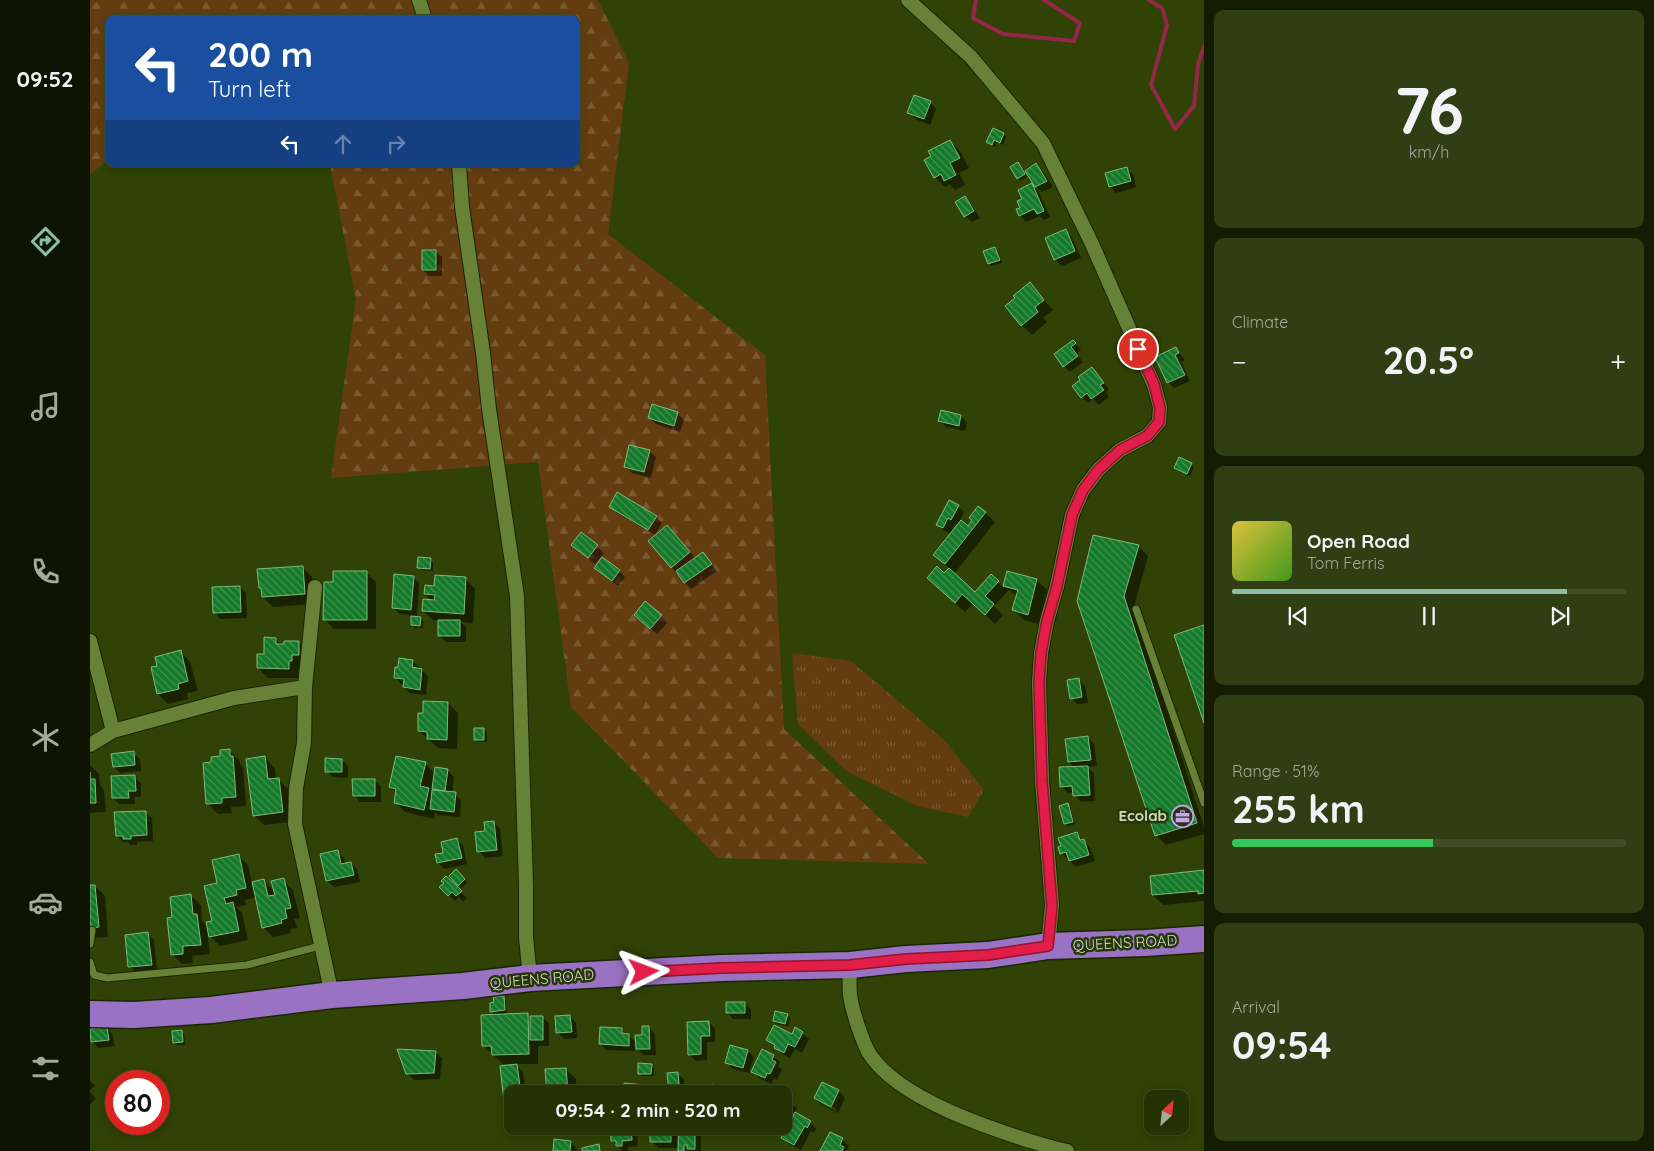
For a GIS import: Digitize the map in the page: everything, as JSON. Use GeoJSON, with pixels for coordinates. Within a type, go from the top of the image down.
{"type":"FeatureCollection","features":[{"type":"Feature","properties":{"kind":"highway","name":"QUEENS ROAD"},"geometry":{"type":"LineString","coordinates":[[90,1014],[134,1015],[211,1010],[332,995],[463,986],[530,978],[722,968],[850,965],[906,959],[988,955],[1048,946],[1204,939]]}},
{"type":"Feature","properties":{"kind":"street"},"geometry":{"type":"LineString","coordinates":[[419,0],[424,15]]}},
{"type":"Feature","properties":{"kind":"street"},"geometry":{"type":"LineString","coordinates":[[908,0],[971,57],[1043,144],[1092,244],[1154,384],[1160,408],[1159,422],[1147,436],[1120,450],[1098,470],[1083,490],[1072,515],[1057,586],[1047,621],[1041,653],[1039,682],[1042,781],[1052,906],[1048,946]]}},
{"type":"Feature","properties":{"kind":"street"},"geometry":{"type":"LineString","coordinates":[[460,167],[462,207],[489,409],[517,596],[526,937],[530,978]]}},
{"type":"Feature","properties":{"kind":"street"},"geometry":{"type":"LineString","coordinates":[[315,587],[305,686],[304,743],[296,788],[295,824],[332,995]]}},
{"type":"Feature","properties":{"kind":"street"},"geometry":{"type":"LineString","coordinates":[[90,641],[113,731]]}},
{"type":"Feature","properties":{"kind":"street"},"geometry":{"type":"LineString","coordinates":[[90,745],[113,731],[234,698],[305,686]]}},
{"type":"Feature","properties":{"kind":"street"},"geometry":{"type":"LineString","coordinates":[[850,965],[850,996],[862,1040],[871,1057],[886,1072],[926,1100],[974,1121],[1067,1151]]}},
{"type":"Feature","properties":{"kind":"lane"},"geometry":{"type":"LineString","coordinates":[[1136,609],[1204,803]]}},
{"type":"Feature","properties":{"kind":"lane"},"geometry":{"type":"LineString","coordinates":[[90,944],[92,930]]}},
{"type":"Feature","properties":{"kind":"lane"},"geometry":{"type":"LineString","coordinates":[[90,962],[94,975],[107,978],[247,965],[320,946]]}},
{"type":"Feature","properties":{"kind":"green space"},"geometry":{"type":"Polygon","coordinates":[[[90,0],[598,0],[629,63],[608,234],[765,355],[784,729],[929,864],[718,858],[571,707],[538,462],[331,478],[356,299],[331,167],[580,167],[580,15],[105,15],[105,163],[90,174],[90,0]]]}},
{"type":"Feature","properties":{"kind":"green space"},"geometry":{"type":"Polygon","coordinates":[[[792,653],[851,661],[945,741],[984,790],[968,817],[917,806],[846,771],[798,724],[792,653]]]}},
{"type":"Feature","properties":{"kind":"building"},"geometry":{"type":"Polygon","coordinates":[[[914,95],[931,101],[924,119],[907,113],[914,95]]]}},
{"type":"Feature","properties":{"kind":"building"},"geometry":{"type":"Polygon","coordinates":[[[993,128],[1004,133],[1000,143],[994,140],[992,145],[986,142],[993,128]]]}},
{"type":"Feature","properties":{"kind":"building"},"geometry":{"type":"Polygon","coordinates":[[[950,140],[960,158],[950,163],[956,175],[944,181],[941,174],[934,178],[924,160],[931,156],[928,151],[950,140]]]}},
{"type":"Feature","properties":{"kind":"building"},"geometry":{"type":"Polygon","coordinates":[[[1018,162],[1025,174],[1017,179],[1010,167],[1018,162]]]}},
{"type":"Feature","properties":{"kind":"building"},"geometry":{"type":"Polygon","coordinates":[[[1036,163],[1047,181],[1035,187],[1025,171],[1036,163]]]}},
{"type":"Feature","properties":{"kind":"building"},"geometry":{"type":"Polygon","coordinates":[[[1127,167],[1131,181],[1109,187],[1105,173],[1127,167]]]}},
{"type":"Feature","properties":{"kind":"building"},"geometry":{"type":"Polygon","coordinates":[[[1032,183],[1044,211],[1037,214],[1034,209],[1019,216],[1016,209],[1020,208],[1017,201],[1022,199],[1018,190],[1032,183]]]}},
{"type":"Feature","properties":{"kind":"building"},"geometry":{"type":"Polygon","coordinates":[[[965,196],[974,211],[964,217],[955,202],[965,196]]]}},
{"type":"Feature","properties":{"kind":"building"},"geometry":{"type":"Polygon","coordinates":[[[1066,229],[1075,251],[1054,260],[1045,238],[1066,229]]]}},
{"type":"Feature","properties":{"kind":"building"},"geometry":{"type":"Polygon","coordinates":[[[995,247],[1000,260],[988,264],[983,251],[995,247]]]}},
{"type":"Feature","properties":{"kind":"building"},"geometry":{"type":"Polygon","coordinates":[[[422,250],[436,250],[436,270],[422,270],[422,250]]]}},
{"type":"Feature","properties":{"kind":"building"},"geometry":{"type":"Polygon","coordinates":[[[1030,282],[1044,300],[1035,307],[1038,312],[1021,326],[1005,306],[1015,298],[1013,296],[1030,282]]]}},
{"type":"Feature","properties":{"kind":"building"},"geometry":{"type":"Polygon","coordinates":[[[1073,340],[1076,343],[1071,347],[1078,356],[1063,367],[1054,354],[1073,340]]]}},
{"type":"Feature","properties":{"kind":"building"},"geometry":{"type":"Polygon","coordinates":[[[1176,347],[1179,353],[1175,355],[1185,375],[1167,383],[1155,357],[1176,347]]]}},
{"type":"Feature","properties":{"kind":"building"},"geometry":{"type":"Polygon","coordinates":[[[1092,367],[1104,383],[1100,385],[1104,390],[1091,399],[1087,393],[1081,398],[1072,386],[1080,380],[1078,377],[1092,367]]]}},
{"type":"Feature","properties":{"kind":"building"},"geometry":{"type":"Polygon","coordinates":[[[652,404],[678,412],[674,426],[648,418],[652,404]]]}},
{"type":"Feature","properties":{"kind":"building"},"geometry":{"type":"Polygon","coordinates":[[[941,410],[961,415],[959,426],[938,421],[941,410]]]}},
{"type":"Feature","properties":{"kind":"building"},"geometry":{"type":"Polygon","coordinates":[[[629,445],[650,450],[644,472],[624,467],[629,445]]]}},
{"type":"Feature","properties":{"kind":"building"},"geometry":{"type":"Polygon","coordinates":[[[1179,457],[1192,463],[1187,474],[1174,468],[1179,457]]]}},
{"type":"Feature","properties":{"kind":"building"},"geometry":{"type":"Polygon","coordinates":[[[617,492],[657,516],[648,530],[609,507],[617,492]]]}},
{"type":"Feature","properties":{"kind":"building"},"geometry":{"type":"Polygon","coordinates":[[[949,500],[959,505],[951,520],[948,518],[943,528],[936,525],[949,500]]]}},
{"type":"Feature","properties":{"kind":"building"},"geometry":{"type":"Polygon","coordinates":[[[978,506],[986,512],[945,564],[933,555],[961,520],[968,526],[972,520],[969,518],[978,506]]]}},
{"type":"Feature","properties":{"kind":"building"},"geometry":{"type":"Polygon","coordinates":[[[667,525],[690,552],[671,568],[648,541],[667,525]]]}},
{"type":"Feature","properties":{"kind":"building"},"geometry":{"type":"Polygon","coordinates":[[[581,532],[598,545],[588,558],[571,545],[581,532]]]}},
{"type":"Feature","properties":{"kind":"building"},"geometry":{"type":"Polygon","coordinates":[[[1093,535],[1139,545],[1124,596],[1197,823],[1155,836],[1077,601],[1093,535]]]}},
{"type":"Feature","properties":{"kind":"building"},"geometry":{"type":"Polygon","coordinates":[[[703,552],[712,564],[684,583],[676,571],[703,552]]]}},
{"type":"Feature","properties":{"kind":"building"},"geometry":{"type":"Polygon","coordinates":[[[418,557],[431,558],[430,569],[417,568],[418,557]]]}},
{"type":"Feature","properties":{"kind":"building"},"geometry":{"type":"Polygon","coordinates":[[[602,557],[620,570],[612,581],[594,568],[602,557]]]}},
{"type":"Feature","properties":{"kind":"building"},"geometry":{"type":"Polygon","coordinates":[[[303,566],[305,594],[262,597],[257,569],[303,566]]]}},
{"type":"Feature","properties":{"kind":"building"},"geometry":{"type":"Polygon","coordinates":[[[937,566],[944,573],[949,568],[975,592],[991,574],[999,581],[985,596],[994,604],[985,615],[962,594],[955,603],[927,578],[937,566]]]}},
{"type":"Feature","properties":{"kind":"building"},"geometry":{"type":"Polygon","coordinates":[[[333,571],[367,571],[367,620],[323,620],[324,582],[333,582],[333,571]]]}},
{"type":"Feature","properties":{"kind":"building"},"geometry":{"type":"Polygon","coordinates":[[[1007,571],[1037,579],[1028,615],[1012,610],[1018,590],[1003,586],[1007,571]]]}},
{"type":"Feature","properties":{"kind":"building"},"geometry":{"type":"Polygon","coordinates":[[[394,574],[414,576],[411,610],[392,608],[394,574]]]}},
{"type":"Feature","properties":{"kind":"building"},"geometry":{"type":"Polygon","coordinates":[[[435,575],[466,577],[464,614],[422,611],[423,599],[434,600],[435,595],[424,594],[425,585],[434,586],[435,575]]]}},
{"type":"Feature","properties":{"kind":"building"},"geometry":{"type":"Polygon","coordinates":[[[240,586],[241,612],[213,613],[212,587],[240,586]]]}},
{"type":"Feature","properties":{"kind":"building"},"geometry":{"type":"Polygon","coordinates":[[[645,601],[662,615],[650,629],[634,615],[645,601]]]}},
{"type":"Feature","properties":{"kind":"building"},"geometry":{"type":"Polygon","coordinates":[[[411,616],[421,617],[420,626],[411,625],[411,616]]]}},
{"type":"Feature","properties":{"kind":"building"},"geometry":{"type":"Polygon","coordinates":[[[438,620],[460,620],[460,636],[438,636],[438,620]]]}},
{"type":"Feature","properties":{"kind":"building"},"geometry":{"type":"Polygon","coordinates":[[[1204,625],[1204,723],[1174,635],[1204,625]]]}},
{"type":"Feature","properties":{"kind":"building"},"geometry":{"type":"Polygon","coordinates":[[[264,637],[276,638],[276,644],[284,644],[284,641],[299,641],[299,655],[292,655],[292,661],[289,661],[289,669],[257,668],[257,654],[264,654],[264,637]]]}},
{"type":"Feature","properties":{"kind":"building"},"geometry":{"type":"Polygon","coordinates":[[[181,650],[188,681],[178,684],[179,689],[157,694],[151,667],[157,666],[155,657],[181,650]]]}},
{"type":"Feature","properties":{"kind":"building"},"geometry":{"type":"Polygon","coordinates":[[[399,658],[413,660],[412,667],[422,669],[420,690],[403,687],[404,679],[394,678],[395,667],[398,667],[399,658]]]}},
{"type":"Feature","properties":{"kind":"building"},"geometry":{"type":"Polygon","coordinates":[[[1079,678],[1082,697],[1070,699],[1067,680],[1079,678]]]}},
{"type":"Feature","properties":{"kind":"building"},"geometry":{"type":"Polygon","coordinates":[[[423,701],[448,702],[447,740],[427,739],[427,732],[418,731],[418,713],[423,713],[423,701]]]}},
{"type":"Feature","properties":{"kind":"building"},"geometry":{"type":"Polygon","coordinates":[[[474,728],[484,728],[484,740],[474,740],[474,728]]]}},
{"type":"Feature","properties":{"kind":"building"},"geometry":{"type":"Polygon","coordinates":[[[1088,736],[1091,760],[1068,762],[1065,739],[1088,736]]]}},
{"type":"Feature","properties":{"kind":"building"},"geometry":{"type":"Polygon","coordinates":[[[230,749],[230,756],[233,756],[236,797],[222,798],[222,803],[206,804],[203,763],[211,762],[211,757],[220,756],[220,750],[230,749]]]}},
{"type":"Feature","properties":{"kind":"building"},"geometry":{"type":"Polygon","coordinates":[[[134,751],[135,765],[113,767],[111,754],[134,751]]]}},
{"type":"Feature","properties":{"kind":"building"},"geometry":{"type":"Polygon","coordinates":[[[265,756],[268,779],[279,778],[283,812],[253,816],[246,759],[265,756]]]}},
{"type":"Feature","properties":{"kind":"building"},"geometry":{"type":"Polygon","coordinates":[[[396,756],[426,762],[420,786],[429,788],[424,810],[394,803],[396,789],[389,787],[396,756]]]}},
{"type":"Feature","properties":{"kind":"building"},"geometry":{"type":"Polygon","coordinates":[[[325,758],[342,759],[342,772],[325,772],[325,758]]]}},
{"type":"Feature","properties":{"kind":"building"},"geometry":{"type":"Polygon","coordinates":[[[1088,766],[1090,795],[1073,796],[1072,786],[1060,787],[1059,767],[1088,766]]]}},
{"type":"Feature","properties":{"kind":"building"},"geometry":{"type":"Polygon","coordinates":[[[435,767],[448,769],[445,791],[432,789],[435,767]]]}},
{"type":"Feature","properties":{"kind":"building"},"geometry":{"type":"Polygon","coordinates":[[[135,775],[136,791],[128,791],[129,798],[112,798],[111,776],[135,775]]]}},
{"type":"Feature","properties":{"kind":"building"},"geometry":{"type":"Polygon","coordinates":[[[90,779],[95,779],[96,803],[90,803],[90,779]]]}},
{"type":"Feature","properties":{"kind":"building"},"geometry":{"type":"Polygon","coordinates":[[[352,779],[375,779],[375,796],[353,796],[352,779]]]}},
{"type":"Feature","properties":{"kind":"building"},"geometry":{"type":"Polygon","coordinates":[[[432,790],[456,792],[454,812],[430,809],[432,790]]]}},
{"type":"Feature","properties":{"kind":"building"},"geometry":{"type":"Polygon","coordinates":[[[1068,803],[1073,822],[1064,824],[1059,806],[1068,803]]]}},
{"type":"Feature","properties":{"kind":"building"},"geometry":{"type":"Polygon","coordinates":[[[146,811],[147,835],[131,836],[131,839],[123,839],[123,836],[116,836],[114,812],[146,811]]]}},
{"type":"Feature","properties":{"kind":"building"},"geometry":{"type":"Polygon","coordinates":[[[494,821],[497,850],[477,852],[475,832],[485,831],[484,822],[494,821]]]}},
{"type":"Feature","properties":{"kind":"building"},"geometry":{"type":"Polygon","coordinates":[[[1077,832],[1080,840],[1084,839],[1089,855],[1069,861],[1066,852],[1060,854],[1058,847],[1061,846],[1058,838],[1077,832]]]}},
{"type":"Feature","properties":{"kind":"building"},"geometry":{"type":"Polygon","coordinates":[[[457,838],[462,858],[437,863],[435,854],[443,853],[441,842],[457,838]]]}},
{"type":"Feature","properties":{"kind":"building"},"geometry":{"type":"Polygon","coordinates":[[[338,850],[341,864],[351,862],[354,875],[326,881],[320,854],[338,850]]]}},
{"type":"Feature","properties":{"kind":"building"},"geometry":{"type":"Polygon","coordinates":[[[239,854],[246,888],[236,890],[237,895],[224,898],[226,904],[233,902],[239,931],[209,937],[206,922],[212,921],[204,886],[217,883],[212,860],[239,854]]]}},
{"type":"Feature","properties":{"kind":"building"},"geometry":{"type":"Polygon","coordinates":[[[456,869],[465,879],[458,886],[449,876],[456,869]]]}},
{"type":"Feature","properties":{"kind":"building"},"geometry":{"type":"Polygon","coordinates":[[[1204,870],[1204,893],[1198,894],[1198,891],[1152,895],[1150,876],[1204,870]]]}},
{"type":"Feature","properties":{"kind":"building"},"geometry":{"type":"Polygon","coordinates":[[[446,876],[462,891],[456,896],[452,892],[448,896],[439,887],[444,883],[441,881],[446,876]]]}},
{"type":"Feature","properties":{"kind":"building"},"geometry":{"type":"Polygon","coordinates":[[[284,878],[291,908],[285,909],[287,918],[281,920],[282,923],[262,928],[252,882],[264,879],[268,896],[275,895],[271,881],[284,878]]]}},
{"type":"Feature","properties":{"kind":"building"},"geometry":{"type":"Polygon","coordinates":[[[90,885],[95,885],[99,927],[90,928],[90,885]]]}},
{"type":"Feature","properties":{"kind":"building"},"geometry":{"type":"Polygon","coordinates":[[[191,894],[193,914],[197,914],[201,945],[183,946],[183,954],[171,955],[167,918],[172,917],[170,897],[191,894]]]}},
{"type":"Feature","properties":{"kind":"building"},"geometry":{"type":"Polygon","coordinates":[[[148,932],[152,965],[128,967],[125,935],[148,932]]]}},
{"type":"Feature","properties":{"kind":"building"},"geometry":{"type":"Polygon","coordinates":[[[504,996],[505,1010],[490,1012],[490,1003],[494,1002],[493,997],[504,996]]]}},
{"type":"Feature","properties":{"kind":"building"},"geometry":{"type":"Polygon","coordinates":[[[726,1002],[745,1002],[745,1013],[726,1013],[726,1002]]]}},
{"type":"Feature","properties":{"kind":"building"},"geometry":{"type":"Polygon","coordinates":[[[775,1011],[788,1014],[785,1024],[773,1021],[775,1011]]]}},
{"type":"Feature","properties":{"kind":"building"},"geometry":{"type":"Polygon","coordinates":[[[528,1013],[529,1054],[492,1055],[491,1046],[482,1046],[481,1015],[528,1013]]]}},
{"type":"Feature","properties":{"kind":"building"},"geometry":{"type":"Polygon","coordinates":[[[570,1015],[572,1032],[556,1033],[555,1016],[570,1015]]]}},
{"type":"Feature","properties":{"kind":"building"},"geometry":{"type":"Polygon","coordinates":[[[530,1016],[543,1016],[543,1040],[530,1040],[530,1016]]]}},
{"type":"Feature","properties":{"kind":"building"},"geometry":{"type":"Polygon","coordinates":[[[709,1021],[710,1036],[701,1036],[701,1054],[688,1055],[687,1022],[709,1021]]]}},
{"type":"Feature","properties":{"kind":"building"},"geometry":{"type":"Polygon","coordinates":[[[774,1025],[792,1034],[795,1027],[803,1032],[795,1047],[788,1044],[784,1053],[774,1048],[775,1045],[766,1040],[774,1025]]]}},
{"type":"Feature","properties":{"kind":"building"},"geometry":{"type":"Polygon","coordinates":[[[642,1026],[649,1026],[650,1049],[636,1049],[635,1035],[642,1035],[642,1026]]]}},
{"type":"Feature","properties":{"kind":"building"},"geometry":{"type":"Polygon","coordinates":[[[107,1027],[109,1040],[91,1042],[90,1029],[107,1027]]]}},
{"type":"Feature","properties":{"kind":"building"},"geometry":{"type":"Polygon","coordinates":[[[600,1027],[622,1028],[622,1033],[629,1034],[629,1046],[599,1044],[600,1027]]]}},
{"type":"Feature","properties":{"kind":"building"},"geometry":{"type":"Polygon","coordinates":[[[182,1030],[183,1042],[173,1043],[172,1031],[182,1030]]]}},
{"type":"Feature","properties":{"kind":"building"},"geometry":{"type":"Polygon","coordinates":[[[730,1045],[748,1050],[743,1068],[725,1063],[730,1045]]]}},
{"type":"Feature","properties":{"kind":"building"},"geometry":{"type":"Polygon","coordinates":[[[397,1049],[436,1051],[434,1073],[406,1074],[397,1049]]]}},
{"type":"Feature","properties":{"kind":"building"},"geometry":{"type":"Polygon","coordinates":[[[762,1049],[774,1055],[772,1060],[776,1062],[770,1074],[767,1073],[765,1078],[751,1072],[762,1049]]]}},
{"type":"Feature","properties":{"kind":"building"},"geometry":{"type":"Polygon","coordinates":[[[638,1063],[652,1064],[651,1074],[638,1074],[638,1063]]]}},
{"type":"Feature","properties":{"kind":"building"},"geometry":{"type":"Polygon","coordinates":[[[517,1064],[520,1085],[504,1085],[504,1102],[500,1066],[517,1064]]]}},
{"type":"Feature","properties":{"kind":"building"},"geometry":{"type":"Polygon","coordinates":[[[566,1068],[567,1085],[546,1085],[545,1069],[566,1068]]]}},
{"type":"Feature","properties":{"kind":"building"},"geometry":{"type":"Polygon","coordinates":[[[678,1072],[679,1085],[668,1085],[667,1073],[678,1072]]]}},
{"type":"Feature","properties":{"kind":"building"},"geometry":{"type":"Polygon","coordinates":[[[822,1082],[839,1090],[831,1107],[814,1098],[822,1082]]]}},
{"type":"Feature","properties":{"kind":"building"},"geometry":{"type":"Polygon","coordinates":[[[624,1083],[645,1085],[624,1085],[624,1083]]]}},
{"type":"Feature","properties":{"kind":"building"},"geometry":{"type":"Polygon","coordinates":[[[795,1112],[811,1121],[807,1128],[805,1126],[794,1145],[781,1138],[783,1135],[792,1135],[792,1118],[795,1112]]]}},
{"type":"Feature","properties":{"kind":"building"},"geometry":{"type":"Polygon","coordinates":[[[830,1132],[843,1138],[840,1145],[844,1147],[842,1151],[820,1151],[830,1132]]]}},
{"type":"Feature","properties":{"kind":"building"},"geometry":{"type":"Polygon","coordinates":[[[611,1135],[632,1135],[632,1140],[622,1141],[622,1146],[616,1146],[616,1141],[611,1141],[611,1135]]]}},
{"type":"Feature","properties":{"kind":"building"},"geometry":{"type":"Polygon","coordinates":[[[650,1135],[671,1135],[671,1142],[650,1142],[650,1135]]]}},
{"type":"Feature","properties":{"kind":"building"},"geometry":{"type":"Polygon","coordinates":[[[679,1135],[695,1135],[695,1149],[687,1149],[687,1145],[684,1145],[684,1151],[678,1151],[679,1135]]]}},
{"type":"Feature","properties":{"kind":"building"},"geometry":{"type":"Polygon","coordinates":[[[554,1139],[571,1141],[570,1151],[553,1151],[554,1139]]]}},
{"type":"Feature","properties":{"kind":"building"},"geometry":{"type":"Polygon","coordinates":[[[599,1144],[600,1151],[582,1151],[582,1148],[599,1144]]]}},
{"type":"Feature","properties":{"kind":"waterway"},"geometry":{"type":"LineString","coordinates":[[976,0],[973,18],[1003,34],[1074,41],[1080,23],[1044,0]]}},
{"type":"Feature","properties":{"kind":"waterway"},"geometry":{"type":"LineString","coordinates":[[1149,0],[1162,8],[1167,25],[1151,85],[1175,129],[1194,106],[1198,65],[1204,46]]}},
{"type":"Feature","properties":{"kind":"place","name":"Ecolab"},"geometry":{"type":"Point","coordinates":[1183,816]}},
{"type":"Feature","properties":{"kind":"route"},"geometry":{"type":"LineString","coordinates":[[644,972],[850,965],[906,959],[988,955],[1048,946],[1052,906],[1042,781],[1039,682],[1041,653],[1072,515],[1083,490],[1098,470],[1120,450],[1147,436],[1159,422],[1160,408],[1154,384],[1138,349]]}}]}
